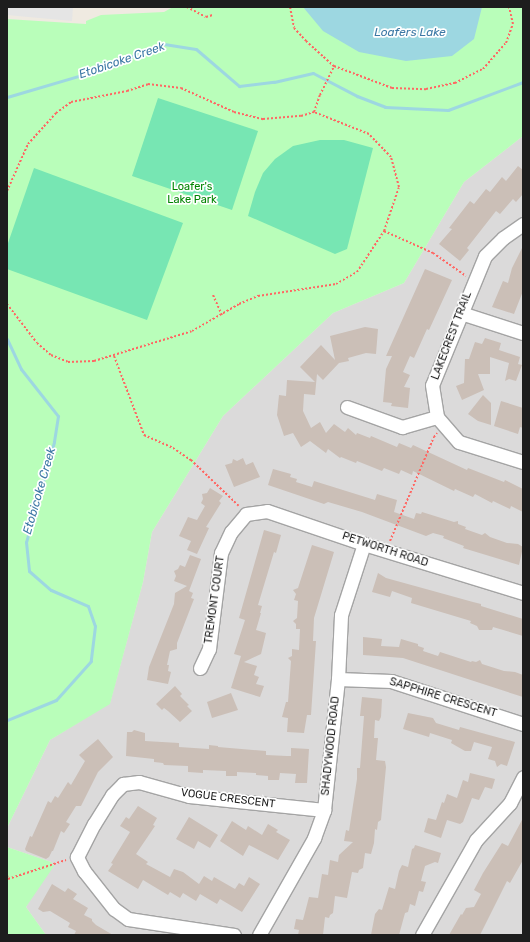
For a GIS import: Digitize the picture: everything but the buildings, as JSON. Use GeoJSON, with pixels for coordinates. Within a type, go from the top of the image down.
{"type":"FeatureCollection","features":[{"type":"Feature","properties":{"kind":"street","name":"LAKECREST TRAIL"},"geometry":{"type":"LineString","coordinates":[[441,421],[432,385],[473,281],[484,256],[503,238],[523,224]]}},
{"type":"Feature","properties":{"kind":"street"},"geometry":{"type":"LineString","coordinates":[[461,313],[523,333]]}},
{"type":"Feature","properties":{"kind":"street"},"geometry":{"type":"LineString","coordinates":[[347,406],[402,427],[441,421],[459,442],[523,462]]}},
{"type":"Feature","properties":{"kind":"street","name":"PETWORTH ROAD"},"geometry":{"type":"LineString","coordinates":[[243,510],[267,511],[364,544],[523,593]]}},
{"type":"Feature","properties":{"kind":"street","name":"TREMONT COURT"},"geometry":{"type":"LineString","coordinates":[[200,668],[209,649],[221,553],[243,510]]}},
{"type":"Feature","properties":{"kind":"street","name":"SHADYWOOD ROAD"},"geometry":{"type":"LineString","coordinates":[[259,935],[314,838],[324,810],[338,679],[341,615],[364,544]]}},
{"type":"Feature","properties":{"kind":"street","name":"SAPPHIRE CRESCENT"},"geometry":{"type":"LineString","coordinates":[[338,679],[391,681],[523,724]]}},
{"type":"Feature","properties":{"kind":"street"},"geometry":{"type":"LineString","coordinates":[[422,935],[476,840],[510,803],[523,777]]}},
{"type":"Feature","properties":{"kind":"street","name":"VOGUE CRESCENT"},"geometry":{"type":"LineString","coordinates":[[77,857],[94,824],[112,795],[123,784],[139,782],[188,796],[324,810]]}},
{"type":"Feature","properties":{"kind":"street"},"geometry":{"type":"LineString","coordinates":[[77,857],[84,870],[114,909],[128,919],[234,935]]}},
{"type":"Feature","properties":{"kind":"path"},"geometry":{"type":"LineString","coordinates":[[187,7],[206,17],[213,15]]}},
{"type":"Feature","properties":{"kind":"path"},"geometry":{"type":"LineString","coordinates":[[290,7],[294,28],[334,66],[392,88],[426,89],[455,83],[483,69],[506,44],[513,24],[509,7]]}},
{"type":"Feature","properties":{"kind":"path"},"geometry":{"type":"LineString","coordinates":[[314,112],[320,94],[334,66]]}},
{"type":"Feature","properties":{"kind":"path"},"geometry":{"type":"LineString","coordinates":[[7,191],[28,144],[56,113],[72,102],[128,91],[148,84],[181,88],[234,112],[263,119],[301,116],[314,112],[369,134],[391,157],[399,187],[384,231],[357,272],[336,284],[258,296],[239,304],[192,331],[114,356],[94,361],[68,362],[51,355],[38,343],[7,304]]}},
{"type":"Feature","properties":{"kind":"path"},"geometry":{"type":"LineString","coordinates":[[384,231],[433,253],[473,281]]}},
{"type":"Feature","properties":{"kind":"path"},"geometry":{"type":"LineString","coordinates":[[213,295],[222,315]]}},
{"type":"Feature","properties":{"kind":"path"},"geometry":{"type":"LineString","coordinates":[[114,356],[144,435],[173,448],[191,460],[243,510]]}},
{"type":"Feature","properties":{"kind":"path"},"geometry":{"type":"LineString","coordinates":[[389,543],[441,421]]}},
{"type":"Feature","properties":{"kind":"path"},"geometry":{"type":"LineString","coordinates":[[7,771],[7,778]]}},
{"type":"Feature","properties":{"kind":"path"},"geometry":{"type":"LineString","coordinates":[[7,874],[8,879],[77,857]]}},
{"type":"Feature","properties":{"kind":"shaded area"},"geometry":{"type":"Polygon","coordinates":[[[7,7],[73,7],[72,21],[7,15],[7,7]]]}},
{"type":"Feature","properties":{"kind":"shaded area"},"geometry":{"type":"Polygon","coordinates":[[[523,136],[523,935],[46,935],[26,907],[51,862],[7,847],[7,828],[50,740],[110,703],[143,582],[152,532],[223,416],[333,313],[404,283],[464,182],[523,136]]]}},
{"type":"Feature","properties":{"kind":"green space","name":"Loafer's Lake Park"},"geometry":{"type":"Polygon","coordinates":[[[173,7],[523,7],[523,136],[464,182],[404,283],[333,313],[223,416],[152,532],[143,582],[110,704],[50,740],[7,828],[7,19],[86,24],[86,21],[101,15],[164,12],[173,7]]]}},
{"type":"Feature","properties":{"kind":"green space"},"geometry":{"type":"Polygon","coordinates":[[[158,98],[258,131],[232,210],[132,176],[158,98]]]}},
{"type":"Feature","properties":{"kind":"green space"},"geometry":{"type":"Polygon","coordinates":[[[320,140],[344,140],[373,148],[347,249],[335,254],[248,216],[255,192],[263,173],[275,159],[293,146],[320,140]]]}},
{"type":"Feature","properties":{"kind":"green space"},"geometry":{"type":"Polygon","coordinates":[[[34,168],[183,223],[147,320],[7,269],[7,246],[34,168]]]}},
{"type":"Feature","properties":{"kind":"green space"},"geometry":{"type":"Polygon","coordinates":[[[7,847],[51,862],[54,866],[26,907],[46,935],[7,935],[7,847]]]}},
{"type":"Feature","properties":{"kind":"water","name":"Loafers Lake"},"geometry":{"type":"Polygon","coordinates":[[[303,7],[482,7],[474,39],[452,56],[406,61],[359,52],[323,31],[303,7]]]}},
{"type":"Feature","properties":{"kind":"waterway","name":"Etobicoke Creek"},"geometry":{"type":"LineString","coordinates":[[7,97],[92,72],[164,44],[196,49],[239,86],[274,82],[313,73],[357,96],[385,107],[448,110],[523,82]]}},
{"type":"Feature","properties":{"kind":"waterway","name":"Etobicoke Creek"},"geometry":{"type":"LineString","coordinates":[[7,339],[21,369],[58,416],[54,442],[26,542],[29,571],[51,590],[88,606],[95,626],[91,661],[56,700],[7,720]]}}]}
